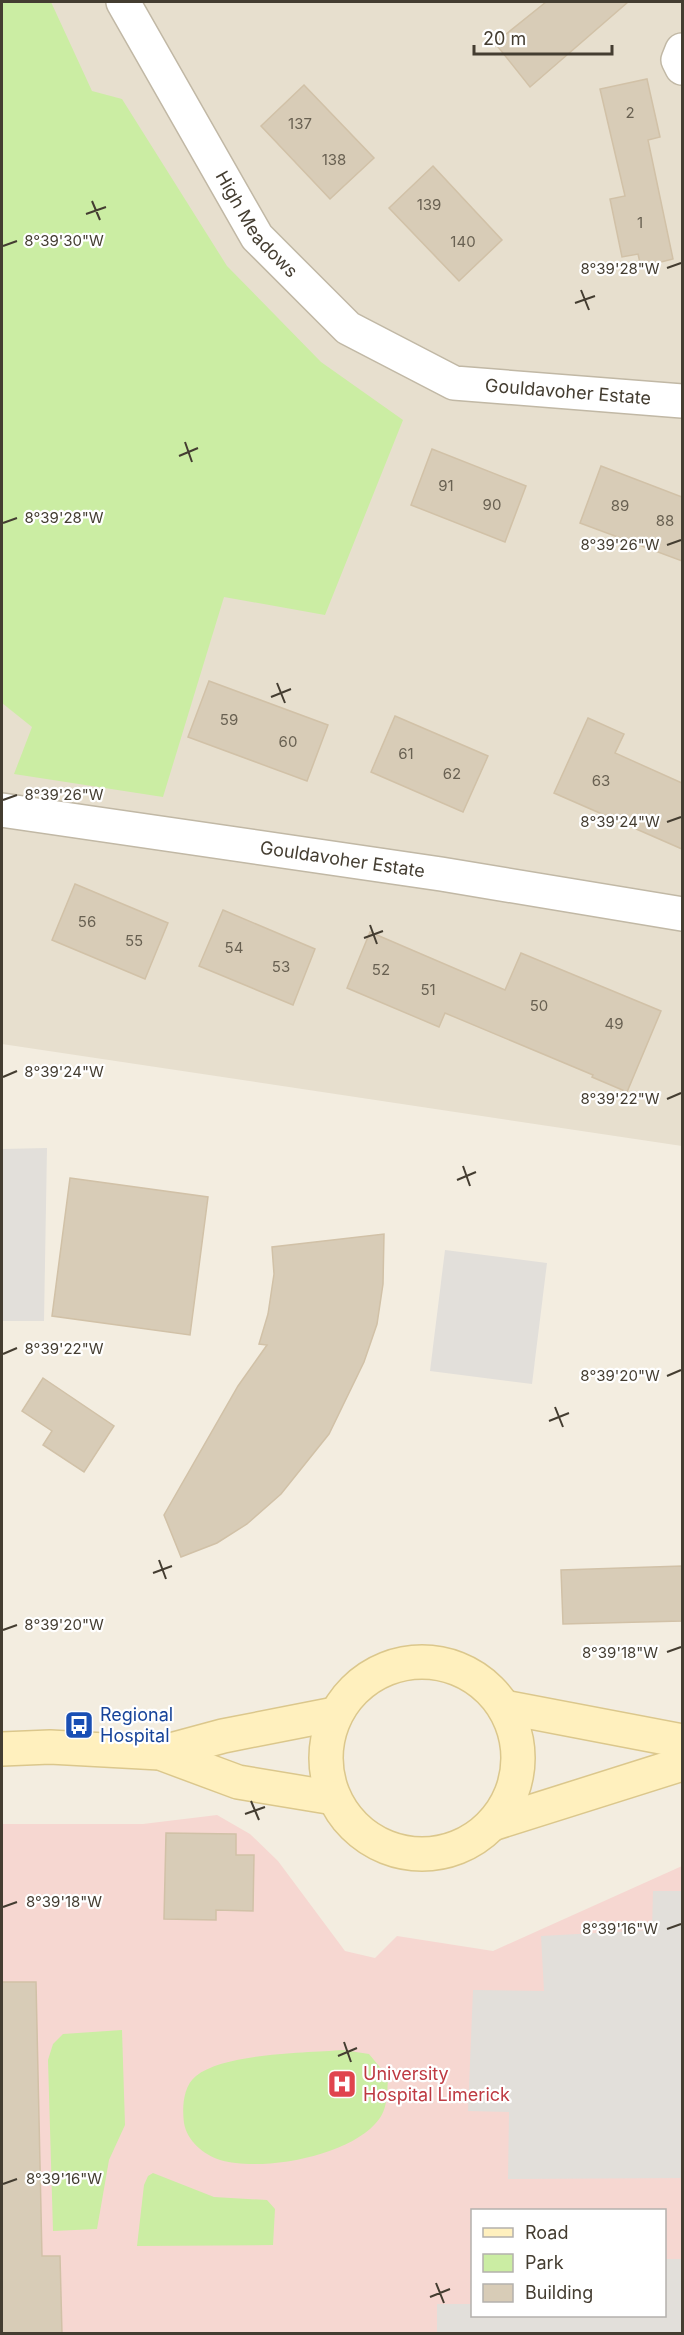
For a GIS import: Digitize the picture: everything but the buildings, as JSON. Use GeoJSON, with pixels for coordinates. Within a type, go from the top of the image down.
{"type":"FeatureCollection","features":[{"type":"Feature","properties":{"kind":"main road"},"geometry":{"type":"LineString","coordinates":[[421,1661],[455,1667],[484,1684],[504,1707],[515,1735],[519,1762],[512,1793],[492,1824],[475,1839],[458,1848],[411,1854],[377,1844],[352,1825],[334,1798],[325,1756],[335,1714],[355,1688],[386,1668],[421,1661]]}},
{"type":"Feature","properties":{"kind":"main road"},"geometry":{"type":"LineString","coordinates":[[504,1707],[682,1741]]}},
{"type":"Feature","properties":{"kind":"main road"},"geometry":{"type":"LineString","coordinates":[[160,1753],[223,1736],[335,1714]]}},
{"type":"Feature","properties":{"kind":"main road"},"geometry":{"type":"LineString","coordinates":[[2,1749],[50,1747],[160,1753],[238,1782],[334,1798]]}},
{"type":"Feature","properties":{"kind":"main road"},"geometry":{"type":"LineString","coordinates":[[492,1824],[682,1764]]}},
{"type":"Feature","properties":{"kind":"street","name":"High Meadows"},"geometry":{"type":"LineString","coordinates":[[123,2],[257,237],[348,328],[454,383]]}},
{"type":"Feature","properties":{"kind":"street"},"geometry":{"type":"LineString","coordinates":[[682,50],[678,60],[682,68]]}},
{"type":"Feature","properties":{"kind":"street","name":"Gouldavoher Estate"},"geometry":{"type":"LineString","coordinates":[[454,383],[682,402]]}},
{"type":"Feature","properties":{"kind":"street","name":"Gouldavoher Estate"},"geometry":{"type":"LineString","coordinates":[[2,810],[441,874],[682,914]]}},
{"type":"Feature","properties":{"kind":"shaded area"},"geometry":{"type":"Polygon","coordinates":[[[2,2],[682,2],[682,1146],[2,1044],[2,2]]]}},
{"type":"Feature","properties":{"kind":"shaded area"},"geometry":{"type":"Polygon","coordinates":[[[47,1148],[44,1321],[2,1321],[2,1149],[47,1148]]]}},
{"type":"Feature","properties":{"kind":"shaded area"},"geometry":{"type":"Polygon","coordinates":[[[445,1250],[547,1263],[532,1384],[430,1371],[445,1250]]]}},
{"type":"Feature","properties":{"kind":"shaded area","name":"University Hospital Limerick"},"geometry":{"type":"Polygon","coordinates":[[[217,1815],[250,1834],[278,1861],[345,1951],[375,1958],[397,1936],[493,1951],[682,1866],[682,2333],[2,2334],[2,1824],[143,1824],[217,1815]]]}},
{"type":"Feature","properties":{"kind":"shaded area"},"geometry":{"type":"Polygon","coordinates":[[[653,1891],[682,1891],[682,2178],[508,2179],[509,2112],[468,2111],[473,1990],[544,1991],[541,1936],[652,1930],[653,1891]]]}},
{"type":"Feature","properties":{"kind":"shaded area"},"geometry":{"type":"Polygon","coordinates":[[[666,2259],[682,2259],[682,2333],[437,2333],[437,2304],[471,2304],[471,2317],[666,2317],[666,2259]]]}},
{"type":"Feature","properties":{"kind":"green space"},"geometry":{"type":"Polygon","coordinates":[[[2,2],[51,2],[92,91],[122,99],[227,266],[321,362],[403,420],[325,615],[224,597],[163,797],[14,774],[32,727],[2,703],[2,2]]]}},
{"type":"Feature","properties":{"kind":"green space"},"geometry":{"type":"Polygon","coordinates":[[[122,2030],[125,2125],[109,2160],[97,2229],[53,2231],[48,2060],[53,2044],[63,2034],[122,2030]]]}},
{"type":"Feature","properties":{"kind":"green space"},"geometry":{"type":"Polygon","coordinates":[[[343,2050],[369,2054],[388,2077],[386,2102],[382,2114],[375,2124],[361,2136],[324,2153],[302,2159],[257,2164],[220,2160],[197,2146],[188,2136],[183,2117],[186,2091],[196,2076],[209,2068],[246,2058],[343,2050]]]}},
{"type":"Feature","properties":{"kind":"green space"},"geometry":{"type":"Polygon","coordinates":[[[153,2173],[214,2197],[267,2200],[275,2209],[273,2245],[137,2246],[144,2185],[148,2176],[153,2173]]]}},
{"type":"Feature","properties":{"kind":"place","name":"Regional Hospital"},"geometry":{"type":"Point","coordinates":[79,1725]}},
{"type":"Feature","properties":{"kind":"place","name":"University Hospital Limerick"},"geometry":{"type":"Point","coordinates":[342,2084]}}]}
